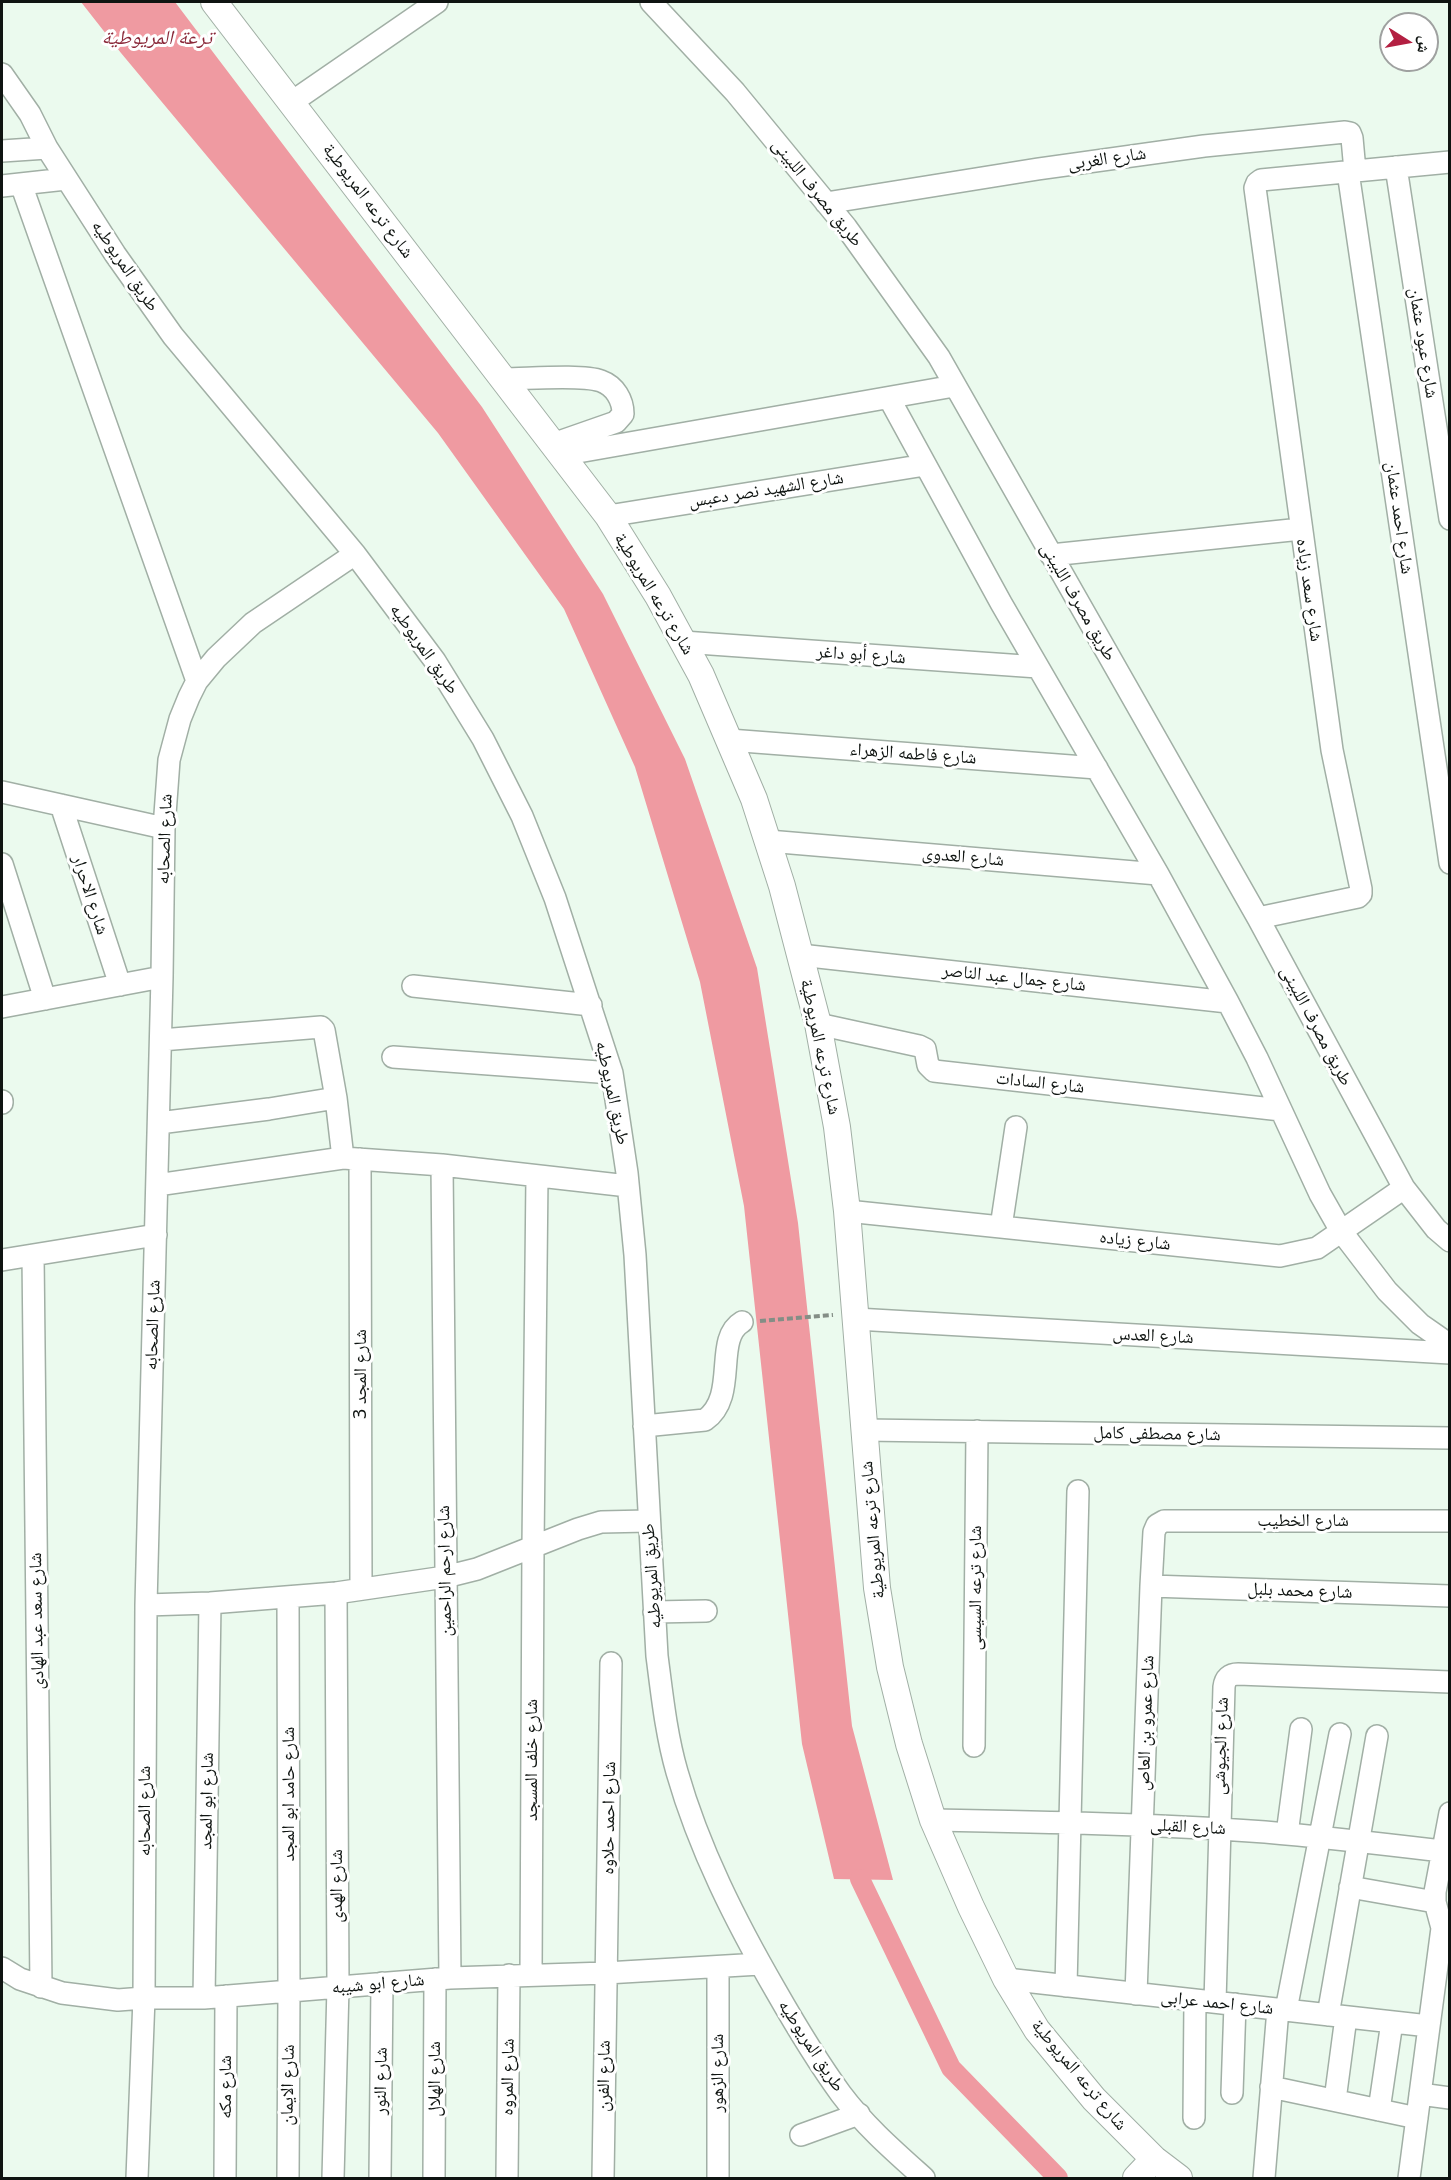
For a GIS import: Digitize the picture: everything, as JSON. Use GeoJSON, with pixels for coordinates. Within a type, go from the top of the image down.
{"type":"FeatureCollection","features":[{"type":"Feature","properties":{"kind":"main road","name":"شارع ترعه المريوطية"},"geometry":{"type":"LineString","coordinates":[[214,2],[608,516],[658,596],[701,675],[754,799],[768,841],[818,1024],[837,1127],[846,1211],[877,1588],[890,1667],[909,1744],[933,1820],[1006,1979],[1037,2030],[1094,2099],[1143,2171],[1179,2178]]}},
{"type":"Feature","properties":{"kind":"street"},"geometry":{"type":"LineString","coordinates":[[292,102],[437,2]]}},
{"type":"Feature","properties":{"kind":"street","name":"طريق مصرف اللبينى"},"geometry":{"type":"LineString","coordinates":[[651,2],[735,92],[846,227],[939,357],[1258,918],[1404,1188],[1436,1229],[1449,1241]]}},
{"type":"Feature","properties":{"kind":"street","name":"طريق المريوطيه"},"geometry":{"type":"LineString","coordinates":[[2,74],[30,114],[66,179],[173,336],[355,554],[435,661],[483,739],[522,816],[551,888],[612,1073],[628,1186],[635,1266],[657,1656],[666,1721],[677,1772],[700,1838],[726,1900],[802,2036],[842,2095],[886,2145],[924,2178]]}},
{"type":"Feature","properties":{"kind":"street","name":"شارع الغربى"},"geometry":{"type":"LineString","coordinates":[[826,203],[1204,146],[1345,132],[1350,133],[1352,138],[1351,171]]}},
{"type":"Feature","properties":{"kind":"street"},"geometry":{"type":"LineString","coordinates":[[2,151],[47,148]]}},
{"type":"Feature","properties":{"kind":"street"},"geometry":{"type":"LineString","coordinates":[[1351,171],[1449,162]]}},
{"type":"Feature","properties":{"kind":"street","name":"شارع عبود عثمان"},"geometry":{"type":"LineString","coordinates":[[1396,167],[1449,519]]}},
{"type":"Feature","properties":{"kind":"street","name":"شارع سعد زياده"},"geometry":{"type":"LineString","coordinates":[[1258,918],[1358,897],[1361,894],[1332,750],[1255,197],[1255,188],[1261,180],[1351,171]]}},
{"type":"Feature","properties":{"kind":"street","name":"شارع احمد عثمان"},"geometry":{"type":"LineString","coordinates":[[1351,171],[1449,863]]}},
{"type":"Feature","properties":{"kind":"street"},"geometry":{"type":"LineString","coordinates":[[66,179],[11,185],[197,681]]}},
{"type":"Feature","properties":{"kind":"street"},"geometry":{"type":"LineString","coordinates":[[504,379],[586,379],[603,382],[616,392],[623,402],[623,414],[616,422],[557,449]]}},
{"type":"Feature","properties":{"kind":"street"},"geometry":{"type":"LineString","coordinates":[[557,449],[954,386]]}},
{"type":"Feature","properties":{"kind":"street"},"geometry":{"type":"LineString","coordinates":[[889,398],[1228,1002],[1320,1194],[1341,1231],[1387,1291],[1420,1324],[1449,1345]]}},
{"type":"Feature","properties":{"kind":"street","name":"شارع الشهيد نصر دعبس"},"geometry":{"type":"LineString","coordinates":[[608,516],[925,465]]}},
{"type":"Feature","properties":{"kind":"street"},"geometry":{"type":"LineString","coordinates":[[1051,555],[1301,529]]}},
{"type":"Feature","properties":{"kind":"street","name":"شارع الصحابه"},"geometry":{"type":"LineString","coordinates":[[137,2178],[144,1998],[146,1605],[161,1040],[164,828],[169,760],[180,719],[197,681],[231,642],[253,623],[355,554]]}},
{"type":"Feature","properties":{"kind":"street","name":"شارع أبو داغر"},"geometry":{"type":"LineString","coordinates":[[683,642],[1038,667]]}},
{"type":"Feature","properties":{"kind":"street","name":"شارع فاطمه الزهراء"},"geometry":{"type":"LineString","coordinates":[[729,740],[1097,768]]}},
{"type":"Feature","properties":{"kind":"street"},"geometry":{"type":"LineString","coordinates":[[2,792],[164,828]]}},
{"type":"Feature","properties":{"kind":"street","name":"شارع الاحرار"},"geometry":{"type":"LineString","coordinates":[[61,805],[120,985]]}},
{"type":"Feature","properties":{"kind":"street","name":"شارع العدوى"},"geometry":{"type":"LineString","coordinates":[[768,841],[1158,874]]}},
{"type":"Feature","properties":{"kind":"street"},"geometry":{"type":"LineString","coordinates":[[2,864],[45,999]]}},
{"type":"Feature","properties":{"kind":"street","name":"شارع جمال عبد الناصر"},"geometry":{"type":"LineString","coordinates":[[800,955],[1228,1002]]}},
{"type":"Feature","properties":{"kind":"street"},"geometry":{"type":"LineString","coordinates":[[2,1007],[162,977]]}},
{"type":"Feature","properties":{"kind":"street"},"geometry":{"type":"LineString","coordinates":[[413,987],[591,1005]]}},
{"type":"Feature","properties":{"kind":"street","name":"شارع السادات"},"geometry":{"type":"LineString","coordinates":[[818,1024],[920,1046],[925,1049],[928,1065],[934,1071],[1281,1110]]}},
{"type":"Feature","properties":{"kind":"street","name":"شارع المجد 3"},"geometry":{"type":"LineString","coordinates":[[161,1040],[321,1027],[324,1030],[336,1098],[352,1158],[361,1589]]}},
{"type":"Feature","properties":{"kind":"street"},"geometry":{"type":"LineString","coordinates":[[393,1057],[612,1073]]}},
{"type":"Feature","properties":{"kind":"street"},"geometry":{"type":"LineString","coordinates":[[159,1123],[336,1098]]}},
{"type":"Feature","properties":{"kind":"street"},"geometry":{"type":"LineString","coordinates":[[1001,1227],[1016,1127]]}},
{"type":"Feature","properties":{"kind":"street"},"geometry":{"type":"LineString","coordinates":[[157,1185],[352,1158],[442,1165],[628,1186]]}},
{"type":"Feature","properties":{"kind":"street","name":"شارع ارحم الراحمين"},"geometry":{"type":"LineString","coordinates":[[442,1165],[445,1577],[443,1978]]}},
{"type":"Feature","properties":{"kind":"street","name":"شارع خلف المسجد"},"geometry":{"type":"LineString","coordinates":[[531,1974],[537,1176]]}},
{"type":"Feature","properties":{"kind":"street","name":"شارع زياده"},"geometry":{"type":"LineString","coordinates":[[846,1211],[1280,1256],[1317,1248],[1404,1188]]}},
{"type":"Feature","properties":{"kind":"street"},"geometry":{"type":"LineString","coordinates":[[2,1260],[156,1236]]}},
{"type":"Feature","properties":{"kind":"street","name":"شارع سعد عبد الهادى"},"geometry":{"type":"LineString","coordinates":[[33,1255],[41,1987]]}},
{"type":"Feature","properties":{"kind":"street","name":"شارع العدس"},"geometry":{"type":"LineString","coordinates":[[856,1319],[1449,1353]]}},
{"type":"Feature","properties":{"kind":"street"},"geometry":{"type":"LineString","coordinates":[[644,1426],[705,1420],[711,1415],[722,1398],[730,1334],[742,1322]]}},
{"type":"Feature","properties":{"kind":"street","name":"شارع مصطفى كامل"},"geometry":{"type":"LineString","coordinates":[[864,1430],[1449,1438]]}},
{"type":"Feature","properties":{"kind":"street","name":"شارع ترعه السيسى"},"geometry":{"type":"LineString","coordinates":[[974,1746],[977,1431]]}},
{"type":"Feature","properties":{"kind":"street"},"geometry":{"type":"LineString","coordinates":[[1066,1986],[1068,1822],[1078,1491]]}},
{"type":"Feature","properties":{"kind":"street"},"geometry":{"type":"LineString","coordinates":[[146,1605],[210,1603],[336,1593],[445,1577],[477,1569],[601,1522],[648,1521]]}},
{"type":"Feature","properties":{"kind":"street","name":"شارع الخطيب"},"geometry":{"type":"LineString","coordinates":[[1157,1525],[1164,1521],[1449,1521]]}},
{"type":"Feature","properties":{"kind":"street","name":"شارع عمرو بن العاص"},"geometry":{"type":"LineString","coordinates":[[1136,1994],[1151,1586],[1154,1532],[1157,1525]]}},
{"type":"Feature","properties":{"kind":"street","name":"شارع محمد بلبل"},"geometry":{"type":"LineString","coordinates":[[1151,1586],[1449,1596]]}},
{"type":"Feature","properties":{"kind":"street","name":"شارع الهدى"},"geometry":{"type":"LineString","coordinates":[[333,2178],[338,1987],[336,1593]]}},
{"type":"Feature","properties":{"kind":"street","name":"شارع حامد ابو المجد"},"geometry":{"type":"LineString","coordinates":[[288,1597],[290,1991]]}},
{"type":"Feature","properties":{"kind":"street","name":"شارع ابو المجد"},"geometry":{"type":"LineString","coordinates":[[204,1998],[210,1603]]}},
{"type":"Feature","properties":{"kind":"street"},"geometry":{"type":"LineString","coordinates":[[654,1612],[706,1611]]}},
{"type":"Feature","properties":{"kind":"street","name":"شارع احمد حلاوه"},"geometry":{"type":"LineString","coordinates":[[606,1973],[611,1663]]}},
{"type":"Feature","properties":{"kind":"street","name":"شارع الجيوشى"},"geometry":{"type":"LineString","coordinates":[[1215,2002],[1224,1687],[1230,1675],[1449,1682]]}},
{"type":"Feature","properties":{"kind":"street"},"geometry":{"type":"LineString","coordinates":[[1287,1834],[1301,1729]]}},
{"type":"Feature","properties":{"kind":"street"},"geometry":{"type":"LineString","coordinates":[[1264,2178],[1271,2086],[1282,2010],[1340,1734]]}},
{"type":"Feature","properties":{"kind":"street"},"geometry":{"type":"LineString","coordinates":[[1335,2100],[1337,2016],[1350,1887],[1377,1736]]}},
{"type":"Feature","properties":{"kind":"street","name":"شارع القبلى"},"geometry":{"type":"LineString","coordinates":[[933,1820],[1068,1822],[1219,1829],[1442,1851]]}},
{"type":"Feature","properties":{"kind":"street"},"geometry":{"type":"LineString","coordinates":[[1409,2178],[1429,2026],[1443,1972],[1440,1906],[1442,1851],[1449,1821]]}},
{"type":"Feature","properties":{"kind":"street"},"geometry":{"type":"LineString","coordinates":[[1350,1887],[1440,1906]]}},
{"type":"Feature","properties":{"kind":"street","name":"شارع ابو شيبه"},"geometry":{"type":"LineString","coordinates":[[2,1968],[41,1987],[62,1994],[118,2000],[204,1998],[443,1978],[606,1973],[760,1964]]}},
{"type":"Feature","properties":{"kind":"street","name":"شارع الزهور"},"geometry":{"type":"LineString","coordinates":[[718,1967],[718,2178]]}},
{"type":"Feature","properties":{"kind":"street","name":"شارع الفرن"},"geometry":{"type":"LineString","coordinates":[[603,2178],[606,1973]]}},
{"type":"Feature","properties":{"kind":"street","name":"شارع المروه"},"geometry":{"type":"LineString","coordinates":[[507,2178],[509,1975]]}},
{"type":"Feature","properties":{"kind":"street","name":"شارع الهلال"},"geometry":{"type":"LineString","coordinates":[[434,2178],[443,1978]]}},
{"type":"Feature","properties":{"kind":"street","name":"شارع احمد عرابى"},"geometry":{"type":"LineString","coordinates":[[1006,1979],[1429,2026]]}},
{"type":"Feature","properties":{"kind":"street","name":"شارع النور"},"geometry":{"type":"LineString","coordinates":[[380,2178],[382,1983]]}},
{"type":"Feature","properties":{"kind":"street","name":"شارع الايمان"},"geometry":{"type":"LineString","coordinates":[[288,2178],[290,1991]]}},
{"type":"Feature","properties":{"kind":"street","name":"شارع مكه"},"geometry":{"type":"LineString","coordinates":[[225,2178],[226,1996]]}},
{"type":"Feature","properties":{"kind":"street"},"geometry":{"type":"LineString","coordinates":[[1215,2002],[1232,2093]]}},
{"type":"Feature","properties":{"kind":"street"},"geometry":{"type":"LineString","coordinates":[[1194,2118],[1215,2002]]}},
{"type":"Feature","properties":{"kind":"street"},"geometry":{"type":"LineString","coordinates":[[1379,2110],[1392,2022]]}},
{"type":"Feature","properties":{"kind":"street"},"geometry":{"type":"LineString","coordinates":[[1271,2086],[1417,2118]]}},
{"type":"Feature","properties":{"kind":"street"},"geometry":{"type":"LineString","coordinates":[[1420,2094],[1449,2098]]}},
{"type":"Feature","properties":{"kind":"street"},"geometry":{"type":"LineString","coordinates":[[801,2135],[859,2114]]}},
{"type":"Feature","properties":{"kind":"path"},"geometry":{"type":"LineString","coordinates":[[742,1322],[813,1316]]}},
{"type":"Feature","properties":{"kind":"water","name":"ترعة المريوطية"},"geometry":{"type":"Polygon","coordinates":[[[81,2],[175,2],[482,407],[603,594],[685,759],[757,968],[798,1223],[852,1726],[893,1880],[834,1879],[802,1744],[744,1206],[700,982],[635,767],[564,609],[438,433],[81,2]]]}},
{"type":"Feature","properties":{"kind":"waterway"},"geometry":{"type":"LineString","coordinates":[[860,1879],[951,2068],[1058,2178]]}}]}
